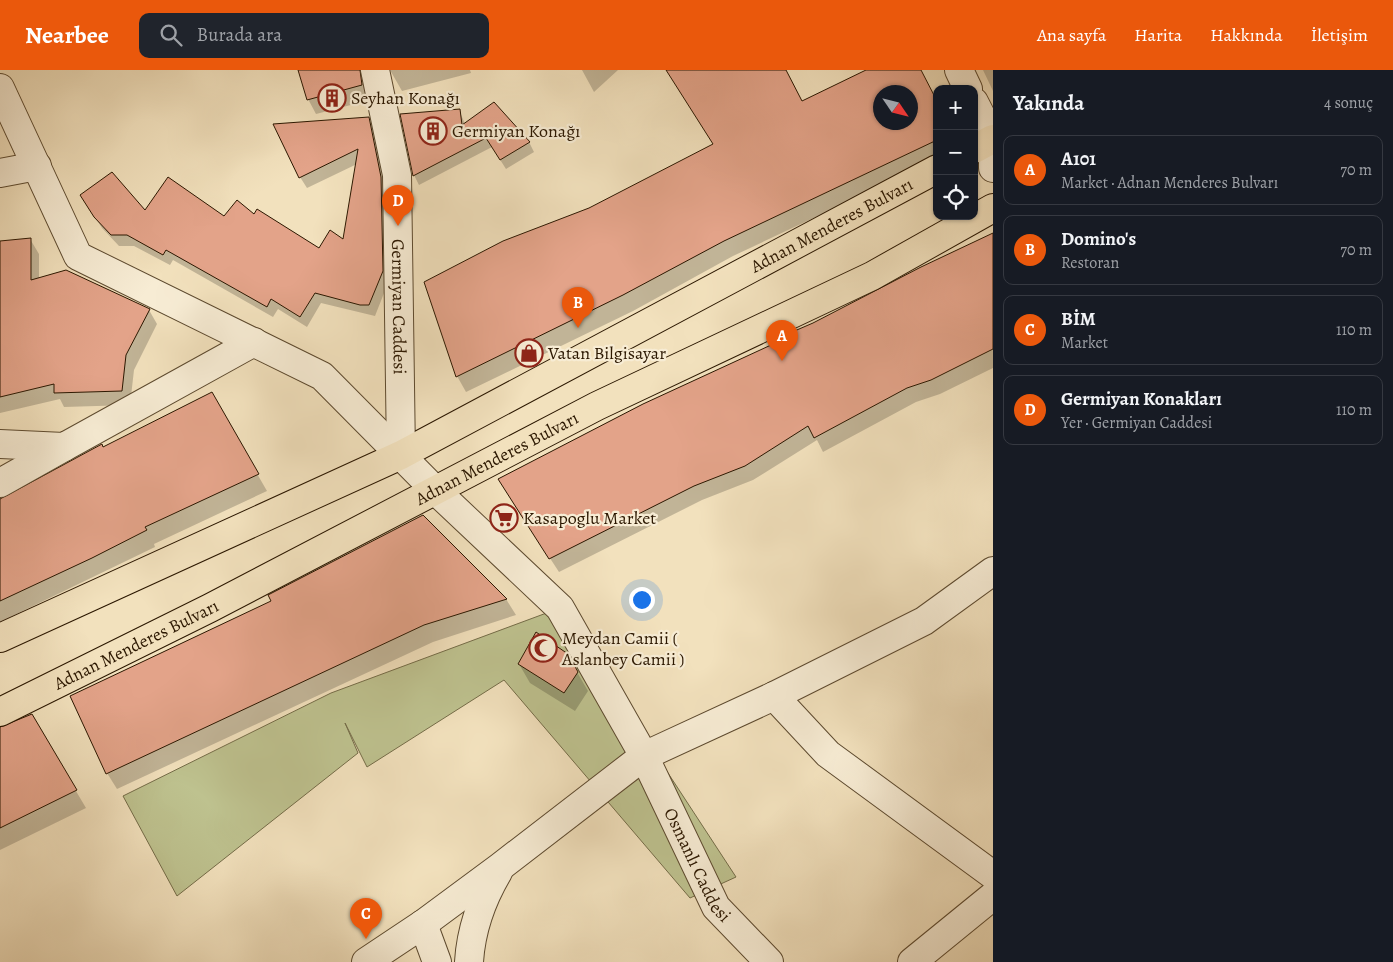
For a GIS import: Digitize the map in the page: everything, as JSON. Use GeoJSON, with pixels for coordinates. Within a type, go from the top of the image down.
{"type":"FeatureCollection","features":[{"type":"Feature","properties":{"kind":"main road"},"geometry":{"type":"LineString","coordinates":[[978,147],[993,139]]}},
{"type":"Feature","properties":{"kind":"main road","name":"Adnan Menderes Bulvarı"},"geometry":{"type":"LineString","coordinates":[[0,638],[401,455],[933,171]]}},
{"type":"Feature","properties":{"kind":"main road","name":"Adnan Menderes Bulvarı"},"geometry":{"type":"LineString","coordinates":[[0,712],[210,608],[597,406],[872,276],[993,208]]}},
{"type":"Feature","properties":{"kind":"street","name":"Germiyan Caddesi"},"geometry":{"type":"LineString","coordinates":[[375,70],[397,175],[401,455]]}},
{"type":"Feature","properties":{"kind":"street"},"geometry":{"type":"LineString","coordinates":[[958,70],[966,85]]}},
{"type":"Feature","properties":{"kind":"street","name":"Osmanlı Caddesi"},"geometry":{"type":"LineString","coordinates":[[0,88],[78,256],[322,376],[436,491],[560,608],[644,756],[716,908],[769,962]]}},
{"type":"Feature","properties":{"kind":"street"},"geometry":{"type":"LineString","coordinates":[[978,110],[993,139],[993,168]]}},
{"type":"Feature","properties":{"kind":"street"},"geometry":{"type":"LineString","coordinates":[[0,173],[37,166]]}},
{"type":"Feature","properties":{"kind":"street"},"geometry":{"type":"LineString","coordinates":[[0,483],[254,342]]}},
{"type":"Feature","properties":{"kind":"street"},"geometry":{"type":"LineString","coordinates":[[0,444],[64,447]]}},
{"type":"Feature","properties":{"kind":"street"},"geometry":{"type":"LineString","coordinates":[[366,962],[409,941],[500,867],[644,756],[774,696],[924,621],[993,571]]}},
{"type":"Feature","properties":{"kind":"street"},"geometry":{"type":"LineString","coordinates":[[774,696],[828,754],[993,875]]}},
{"type":"Feature","properties":{"kind":"street"},"geometry":{"type":"LineString","coordinates":[[469,962],[470,947],[477,918],[488,889],[500,867]]}},
{"type":"Feature","properties":{"kind":"street"},"geometry":{"type":"LineString","coordinates":[[912,962],[993,896]]}},
{"type":"Feature","properties":{"kind":"street"},"geometry":{"type":"LineString","coordinates":[[409,941],[437,962]]}},
{"type":"Feature","properties":{"kind":"green space"},"geometry":{"type":"Polygon","coordinates":[[[560,608],[736,877],[690,898],[504,680],[367,767],[345,723],[358,753],[177,896],[123,796],[331,693],[560,608]]]}},
{"type":"Feature","properties":{"kind":"building"},"geometry":{"type":"Polygon","coordinates":[[[298,70],[360,70],[362,85],[307,100],[298,70]]]}},
{"type":"Feature","properties":{"kind":"building"},"geometry":{"type":"Polygon","coordinates":[[[666,70],[786,70],[802,101],[866,70],[921,70],[933,93],[933,142],[724,241],[623,295],[456,377],[424,282],[503,241],[589,208],[713,144],[666,70]]]}},
{"type":"Feature","properties":{"kind":"building"},"geometry":{"type":"Polygon","coordinates":[[[494,102],[530,142],[500,160],[486,138],[413,176],[400,114],[460,109],[462,125],[494,102]]]}},
{"type":"Feature","properties":{"kind":"building"},"geometry":{"type":"Polygon","coordinates":[[[369,117],[381,177],[383,271],[369,305],[360,305],[315,293],[300,317],[271,299],[267,307],[166,250],[163,255],[127,235],[111,235],[94,217],[80,195],[112,172],[145,210],[168,177],[224,216],[237,200],[254,214],[257,209],[319,248],[330,230],[343,239],[358,149],[299,178],[273,124],[369,117]]]}},
{"type":"Feature","properties":{"kind":"building"},"geometry":{"type":"Polygon","coordinates":[[[993,233],[993,349],[931,380],[907,388],[814,438],[808,426],[745,466],[694,486],[549,559],[498,479],[643,404],[771,345],[769,342],[813,323],[921,267],[993,233]]]}},
{"type":"Feature","properties":{"kind":"building"},"geometry":{"type":"Polygon","coordinates":[[[31,238],[31,280],[66,270],[150,309],[126,355],[122,391],[54,393],[54,384],[0,397],[0,241],[31,238]]]}},
{"type":"Feature","properties":{"kind":"building"},"geometry":{"type":"Polygon","coordinates":[[[212,392],[259,474],[145,527],[147,530],[0,601],[0,499],[102,444],[103,447],[212,392]]]}},
{"type":"Feature","properties":{"kind":"building"},"geometry":{"type":"Polygon","coordinates":[[[423,515],[507,599],[424,625],[106,774],[70,696],[271,601],[268,595],[423,515]]]}},
{"type":"Feature","properties":{"kind":"building","name":"Meydan Camii ( Aslanbey Camii )"},"geometry":{"type":"Polygon","coordinates":[[[536,632],[568,654],[578,672],[564,693],[518,664],[536,632]]]}},
{"type":"Feature","properties":{"kind":"building"},"geometry":{"type":"Polygon","coordinates":[[[32,714],[77,790],[0,828],[0,727],[32,714]]]}},
{"type":"Feature","properties":{"kind":"place","name":"Seyhan Konağı"},"geometry":{"type":"Point","coordinates":[332,98]}},
{"type":"Feature","properties":{"kind":"place","name":"Germiyan Konağı"},"geometry":{"type":"Point","coordinates":[433,131]}},
{"type":"Feature","properties":{"kind":"place","name":"Germiyan Konakları"},"geometry":{"type":"Point","coordinates":[398,226]}},
{"type":"Feature","properties":{"kind":"place","name":"Domino's"},"geometry":{"type":"Point","coordinates":[578,328]}},
{"type":"Feature","properties":{"kind":"place","name":"Vatan Bilgisayar"},"geometry":{"type":"Point","coordinates":[529,353]}},
{"type":"Feature","properties":{"kind":"place","name":"A101"},"geometry":{"type":"Point","coordinates":[782,361]}},
{"type":"Feature","properties":{"kind":"place","name":"Kasapoglu Market"},"geometry":{"type":"Point","coordinates":[504,518]}},
{"type":"Feature","properties":{"kind":"place","name":"Meydan Camii ( Aslanbey Camii )"},"geometry":{"type":"Point","coordinates":[543,648]}},
{"type":"Feature","properties":{"kind":"place","name":"BİM"},"geometry":{"type":"Point","coordinates":[366,939]}}]}
